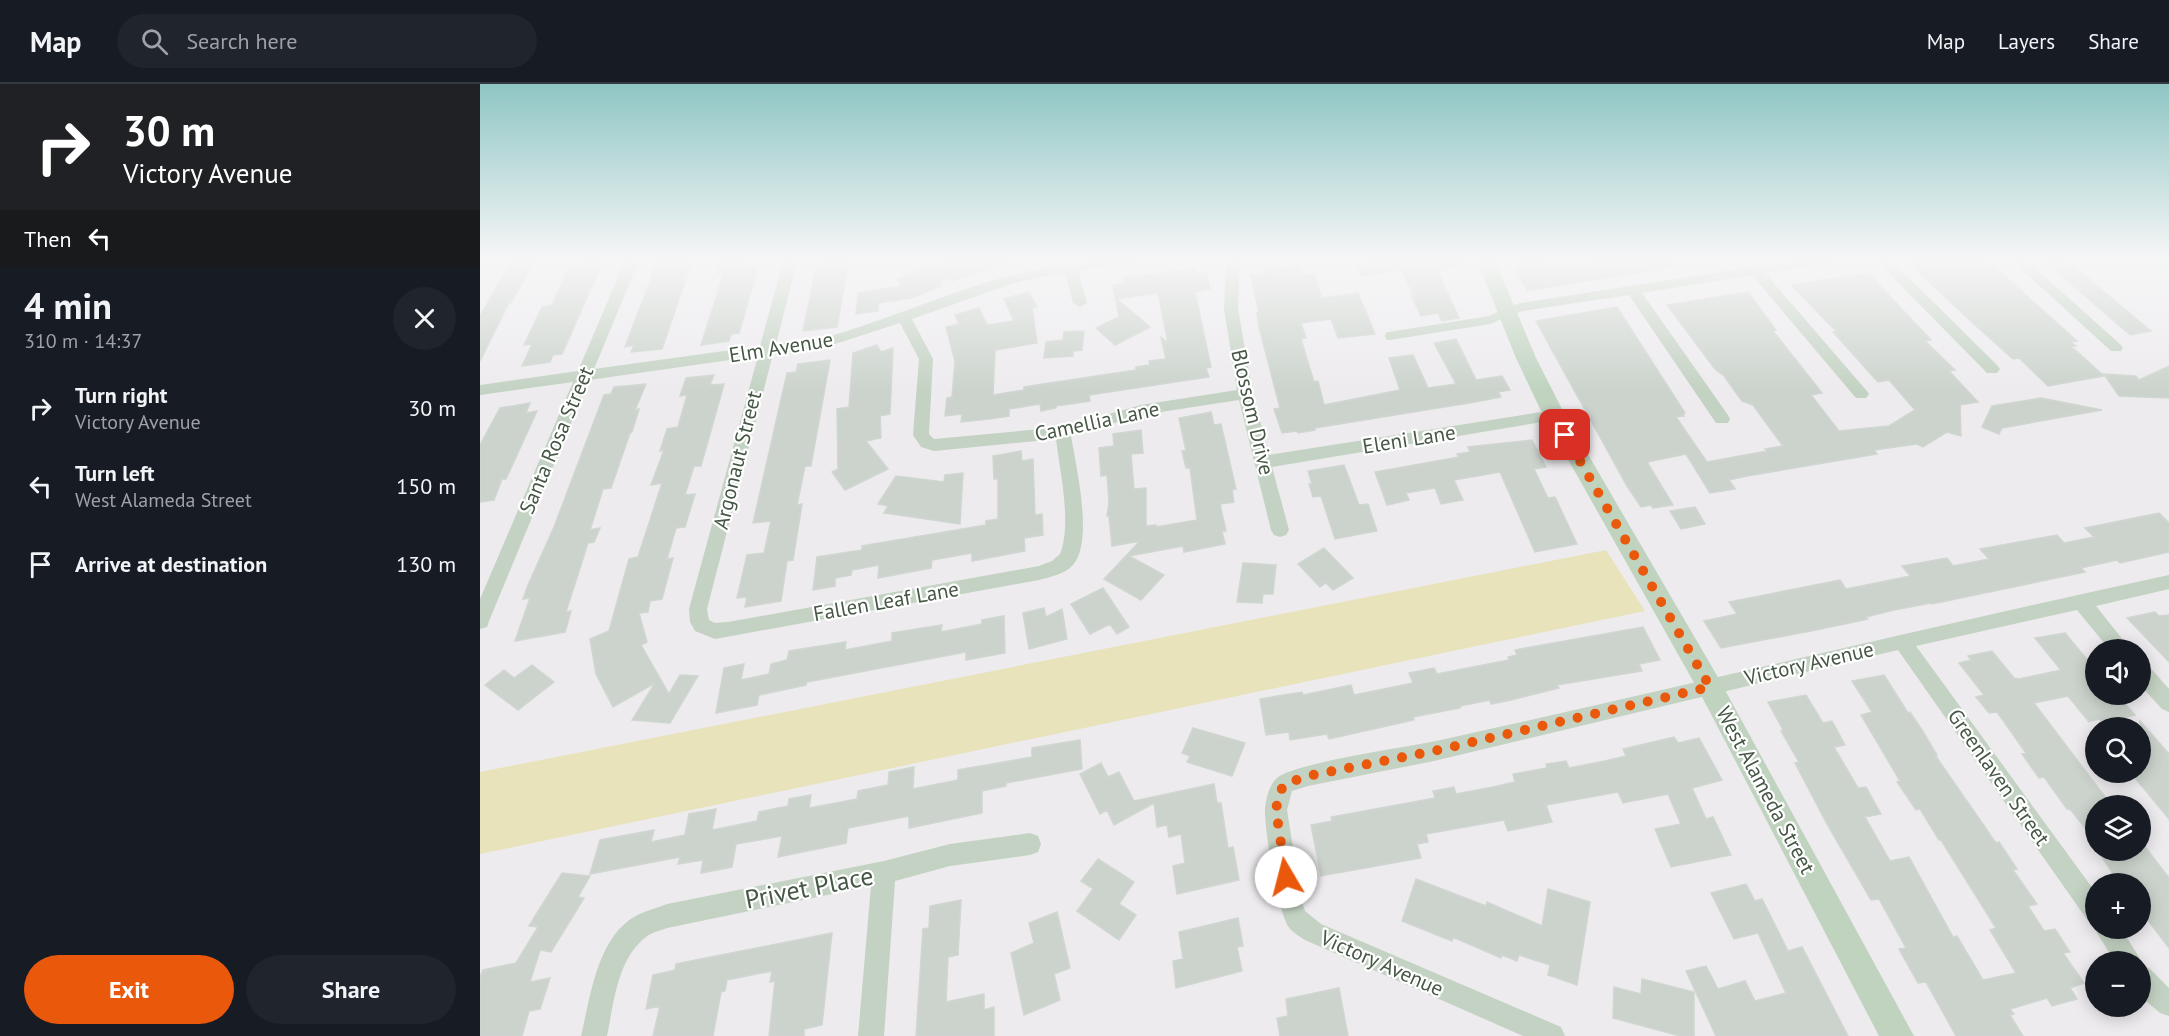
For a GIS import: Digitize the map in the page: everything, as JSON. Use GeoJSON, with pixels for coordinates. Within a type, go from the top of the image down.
{"type":"FeatureCollection","features":[{"type":"Feature","properties":{"kind":"street","name":"Santa Rosa Street"},"geometry":{"type":"LineString","coordinates":[[480,621],[614,302]]}},
{"type":"Feature","properties":{"kind":"street","name":"Argonaut Street"},"geometry":{"type":"LineString","coordinates":[[702,627],[698,622],[698,609],[779,302]]}},
{"type":"Feature","properties":{"kind":"street","name":"Elm Avenue"},"geometry":{"type":"LineString","coordinates":[[480,390],[826,342],[948,302]]}},
{"type":"Feature","properties":{"kind":"street","name":"Blossom Drive"},"geometry":{"type":"LineString","coordinates":[[1231,302],[1245,394],[1280,530]]}},
{"type":"Feature","properties":{"kind":"street","name":"West Alameda Street"},"geometry":{"type":"LineString","coordinates":[[1502,302],[1554,415],[1710,687],[1897,1036]]}},
{"type":"Feature","properties":{"kind":"street"},"geometry":{"type":"LineString","coordinates":[[1506,312],[1551,302]]}},
{"type":"Feature","properties":{"kind":"street"},"geometry":{"type":"LineString","coordinates":[[1642,302],[1722,419]]}},
{"type":"Feature","properties":{"kind":"street"},"geometry":{"type":"LineString","coordinates":[[1783,302],[1861,394]]}},
{"type":"Feature","properties":{"kind":"street"},"geometry":{"type":"LineString","coordinates":[[1925,302],[1992,369]]}},
{"type":"Feature","properties":{"kind":"street"},"geometry":{"type":"LineString","coordinates":[[2065,302],[2116,348]]}},
{"type":"Feature","properties":{"kind":"street","name":"Camellia Lane"},"geometry":{"type":"LineString","coordinates":[[904,318],[926,359],[921,435],[927,443],[934,445],[1063,433],[1141,410],[1245,394]]}},
{"type":"Feature","properties":{"kind":"street","name":"Eleni Lane"},"geometry":{"type":"LineString","coordinates":[[1264,462],[1554,415]]}},
{"type":"Feature","properties":{"kind":"street","name":"Fallen Leaf Lane"},"geometry":{"type":"LineString","coordinates":[[702,627],[715,631],[728,630],[1005,580],[1039,573],[1058,566],[1066,560],[1074,535],[1063,433]]}},
{"type":"Feature","properties":{"kind":"street","name":"Victory Avenue"},"geometry":{"type":"LineString","coordinates":[[1552,1036],[1506,1018],[1313,932],[1297,919],[1289,899],[1276,810],[1279,793],[1285,784],[1308,776],[1434,751],[1902,641],[2169,582]]}},
{"type":"Feature","properties":{"kind":"street"},"geometry":{"type":"LineString","coordinates":[[2080,602],[2112,639]]}},
{"type":"Feature","properties":{"kind":"street","name":"Greenlaven Street"},"geometry":{"type":"LineString","coordinates":[[1902,641],[2085,898]]}},
{"type":"Feature","properties":{"kind":"street"},"geometry":{"type":"LineString","coordinates":[[2151,683],[2169,703]]}},
{"type":"Feature","properties":{"kind":"street","name":"Privet Place"},"geometry":{"type":"LineString","coordinates":[[594,1036],[611,969],[628,936],[640,927],[667,916],[884,872],[951,855],[1030,844]]}},
{"type":"Feature","properties":{"kind":"street"},"geometry":{"type":"LineString","coordinates":[[871,1036],[884,872]]}},
{"type":"Feature","properties":{"kind":"street"},"geometry":{"type":"LineString","coordinates":[[2151,989],[2169,1004]]}},
{"type":"Feature","properties":{"kind":"lane"},"geometry":{"type":"LineString","coordinates":[[1389,336],[1490,320],[1506,312]]}},
{"type":"Feature","properties":{"kind":"shaded area"},"geometry":{"type":"Polygon","coordinates":[[[1606,550],[1645,611],[480,854],[480,772],[1606,550]]]}},
{"type":"Feature","properties":{"kind":"building"},"geometry":{"type":"Polygon","coordinates":[[[488,302],[511,302],[480,361],[480,316],[488,302]]]}},
{"type":"Feature","properties":{"kind":"building"},"geometry":{"type":"Polygon","coordinates":[[[553,302],[585,302],[562,354],[553,355],[550,362],[522,366],[532,344],[524,345],[542,307],[552,305],[553,302]]]}},
{"type":"Feature","properties":{"kind":"building"},"geometry":{"type":"Polygon","coordinates":[[[642,302],[678,302],[662,349],[631,352],[634,345],[625,347],[642,302]]]}},
{"type":"Feature","properties":{"kind":"building"},"geometry":{"type":"Polygon","coordinates":[[[715,302],[748,302],[739,333],[731,334],[729,341],[701,345],[715,302]]]}},
{"type":"Feature","properties":{"kind":"building"},"geometry":{"type":"Polygon","coordinates":[[[809,302],[841,302],[837,327],[803,331],[809,302]]]}},
{"type":"Feature","properties":{"kind":"building"},"geometry":{"type":"Polygon","coordinates":[[[857,302],[882,302],[878,303],[878,311],[856,314],[857,302]]]}},
{"type":"Feature","properties":{"kind":"building"},"geometry":{"type":"Polygon","coordinates":[[[1006,302],[1035,302],[1037,307],[1032,308],[1037,343],[995,350],[993,395],[1024,390],[1024,387],[1136,370],[1136,367],[1150,365],[1149,361],[1166,359],[1161,337],[1168,343],[1160,302],[1197,302],[1211,367],[1206,368],[1209,377],[1089,395],[1090,401],[1056,406],[1056,408],[1041,411],[1040,404],[1009,409],[1009,416],[989,419],[961,422],[962,414],[945,416],[947,398],[952,397],[955,361],[946,327],[959,324],[955,315],[979,308],[987,325],[1014,321],[1006,302]]]}},
{"type":"Feature","properties":{"kind":"building"},"geometry":{"type":"Polygon","coordinates":[[[1116,302],[1121,302],[1150,327],[1115,345],[1096,328],[1119,317],[1116,302]]]}},
{"type":"Feature","properties":{"kind":"building"},"geometry":{"type":"Polygon","coordinates":[[[1257,302],[1362,302],[1375,334],[1338,338],[1331,319],[1301,323],[1306,338],[1301,339],[1314,382],[1318,381],[1324,405],[1400,390],[1389,358],[1413,355],[1428,388],[1456,384],[1434,343],[1456,339],[1476,380],[1502,376],[1510,390],[1498,392],[1501,397],[1475,402],[1315,428],[1315,430],[1298,433],[1297,431],[1282,433],[1274,409],[1280,408],[1259,327],[1257,313],[1259,313],[1257,302]]]}},
{"type":"Feature","properties":{"kind":"building"},"geometry":{"type":"Polygon","coordinates":[[[1415,302],[1452,302],[1459,318],[1442,321],[1438,313],[1421,316],[1415,302]]]}},
{"type":"Feature","properties":{"kind":"building"},"geometry":{"type":"Polygon","coordinates":[[[1683,302],[1756,302],[1776,330],[1773,331],[1822,393],[1811,395],[1839,431],[1889,426],[1915,410],[1889,380],[1878,382],[1833,332],[1836,331],[1808,302],[1896,302],[1931,340],[1925,341],[1955,370],[1949,371],[1978,402],[1960,405],[1961,436],[1947,432],[1923,447],[1917,444],[1874,450],[1877,454],[1729,480],[1735,489],[1710,493],[1686,454],[1647,462],[1673,505],[1653,508],[1651,505],[1641,507],[1627,486],[1536,321],[1617,307],[1685,413],[1684,416],[1676,417],[1707,462],[1783,446],[1753,405],[1742,401],[1724,376],[1715,369],[1667,305],[1683,302]]]}},
{"type":"Feature","properties":{"kind":"building"},"geometry":{"type":"Polygon","coordinates":[[[1951,302],[2034,302],[2077,341],[2071,342],[2076,346],[2072,347],[2104,376],[2048,386],[2019,358],[2013,359],[1951,302]]]}},
{"type":"Feature","properties":{"kind":"building"},"geometry":{"type":"Polygon","coordinates":[[[2092,302],[2117,302],[2151,331],[2130,335],[2092,302]]]}},
{"type":"Feature","properties":{"kind":"building"},"geometry":{"type":"Polygon","coordinates":[[[1084,331],[1082,350],[1073,351],[1073,356],[1044,358],[1046,342],[1063,340],[1064,332],[1084,331]]]}},
{"type":"Feature","properties":{"kind":"building"},"geometry":{"type":"Polygon","coordinates":[[[877,345],[881,352],[893,348],[890,414],[880,416],[881,438],[866,441],[888,469],[845,490],[832,472],[838,469],[837,409],[849,407],[853,353],[877,345]]]}},
{"type":"Feature","properties":{"kind":"building"},"geometry":{"type":"Polygon","coordinates":[[[830,360],[811,466],[805,466],[797,505],[802,504],[793,560],[787,561],[781,601],[745,607],[747,597],[737,598],[747,555],[764,553],[771,521],[753,523],[787,373],[796,372],[798,364],[830,360]]]}},
{"type":"Feature","properties":{"kind":"building"},"geometry":{"type":"Polygon","coordinates":[[[2169,366],[2169,398],[2119,396],[2104,374],[2136,376],[2139,380],[2169,366]]]}},
{"type":"Feature","properties":{"kind":"building"},"geometry":{"type":"Polygon","coordinates":[[[714,375],[710,385],[724,384],[701,466],[694,466],[685,495],[695,494],[685,527],[676,528],[667,559],[673,558],[662,599],[650,601],[648,612],[639,613],[647,642],[641,645],[669,694],[680,675],[698,676],[670,723],[632,720],[655,683],[613,707],[596,674],[590,639],[609,631],[629,559],[638,557],[662,483],[651,485],[664,450],[660,451],[667,429],[678,427],[687,395],[680,396],[686,378],[714,375]]]}},
{"type":"Feature","properties":{"kind":"building"},"geometry":{"type":"Polygon","coordinates":[[[646,384],[635,410],[639,409],[611,488],[603,489],[590,530],[600,528],[594,542],[588,543],[566,612],[571,611],[565,632],[515,641],[530,598],[523,599],[528,585],[554,527],[604,395],[611,394],[614,387],[646,384]]]}},
{"type":"Feature","properties":{"kind":"building"},"geometry":{"type":"Polygon","coordinates":[[[2041,398],[2102,410],[2002,428],[1999,434],[1982,427],[1992,406],[2041,398]]]}},
{"type":"Feature","properties":{"kind":"building"},"geometry":{"type":"Polygon","coordinates":[[[530,403],[526,413],[537,411],[506,479],[502,479],[494,500],[480,502],[480,445],[500,408],[530,403]]]}},
{"type":"Feature","properties":{"kind":"building"},"geometry":{"type":"Polygon","coordinates":[[[1211,412],[1214,425],[1221,424],[1236,489],[1232,490],[1234,502],[1220,504],[1226,531],[1222,531],[1225,544],[1184,552],[1183,546],[1129,556],[1164,575],[1141,600],[1104,579],[1140,541],[1112,546],[1109,516],[1107,516],[1109,502],[1107,475],[1101,476],[1099,448],[1114,446],[1113,434],[1141,430],[1143,453],[1131,454],[1134,489],[1146,488],[1146,526],[1156,525],[1156,527],[1197,520],[1190,468],[1186,468],[1182,451],[1186,451],[1179,418],[1211,412]]]}},
{"type":"Feature","properties":{"kind":"building"},"geometry":{"type":"Polygon","coordinates":[[[1532,440],[1546,467],[1534,469],[1548,498],[1555,497],[1577,544],[1535,552],[1500,472],[1454,480],[1463,500],[1441,504],[1435,488],[1406,493],[1409,500],[1387,505],[1375,472],[1459,457],[1457,454],[1470,452],[1468,447],[1532,440]]]}},
{"type":"Feature","properties":{"kind":"building"},"geometry":{"type":"Polygon","coordinates":[[[1021,451],[1022,461],[1033,459],[1035,515],[1042,514],[1043,535],[1024,538],[1025,551],[972,561],[972,553],[932,560],[931,568],[878,578],[879,565],[852,570],[851,575],[835,578],[835,586],[813,590],[817,557],[862,550],[862,546],[986,525],[986,521],[998,519],[998,479],[994,479],[993,456],[1021,451]]]}},
{"type":"Feature","properties":{"kind":"building"},"geometry":{"type":"Polygon","coordinates":[[[1344,465],[1359,505],[1368,504],[1377,531],[1335,539],[1321,496],[1313,497],[1308,471],[1344,465]]]}},
{"type":"Feature","properties":{"kind":"building"},"geometry":{"type":"Polygon","coordinates":[[[963,473],[960,524],[884,513],[888,506],[878,504],[896,476],[944,482],[945,475],[963,473]]]}},
{"type":"Feature","properties":{"kind":"building"},"geometry":{"type":"Polygon","coordinates":[[[1695,507],[1705,524],[1681,529],[1670,511],[1695,507]]]}},
{"type":"Feature","properties":{"kind":"building"},"geometry":{"type":"Polygon","coordinates":[[[2159,513],[2169,523],[2169,552],[2120,563],[2117,560],[2081,568],[2085,572],[1894,610],[1866,617],[1868,619],[1721,648],[1704,621],[1737,614],[1729,602],[1840,580],[1846,589],[1910,576],[1902,566],[1947,558],[1953,566],[1989,559],[1980,549],[2057,535],[2064,543],[2094,537],[2085,528],[2159,513]]]}},
{"type":"Feature","properties":{"kind":"building"},"geometry":{"type":"Polygon","coordinates":[[[1324,548],[1353,578],[1333,590],[1326,583],[1320,587],[1298,564],[1324,548]]]}},
{"type":"Feature","properties":{"kind":"building"},"geometry":{"type":"Polygon","coordinates":[[[1243,563],[1276,565],[1273,594],[1263,594],[1262,603],[1237,602],[1243,563]]]}},
{"type":"Feature","properties":{"kind":"building"},"geometry":{"type":"Polygon","coordinates":[[[1103,588],[1129,627],[1117,634],[1110,624],[1090,634],[1071,604],[1103,588]]]}},
{"type":"Feature","properties":{"kind":"building"},"geometry":{"type":"Polygon","coordinates":[[[1044,608],[1046,617],[1062,609],[1067,639],[1029,649],[1023,613],[1044,608]]]}},
{"type":"Feature","properties":{"kind":"building"},"geometry":{"type":"Polygon","coordinates":[[[2155,612],[2159,616],[2169,615],[2169,662],[2151,643],[2151,639],[2147,639],[2127,618],[2155,612]]]}},
{"type":"Feature","properties":{"kind":"building"},"geometry":{"type":"Polygon","coordinates":[[[1004,616],[1005,653],[966,660],[966,652],[807,682],[806,685],[759,695],[757,705],[716,713],[724,668],[744,664],[741,680],[769,674],[771,664],[787,660],[789,651],[846,642],[845,650],[892,641],[892,633],[942,625],[941,632],[982,624],[982,620],[1004,616]]]}},
{"type":"Feature","properties":{"kind":"building"},"geometry":{"type":"Polygon","coordinates":[[[1643,627],[1660,660],[1639,664],[1642,671],[1557,685],[1559,688],[1491,704],[1490,700],[1460,706],[1460,708],[1413,717],[1414,720],[1329,739],[1327,734],[1290,740],[1289,732],[1266,735],[1260,699],[1302,692],[1303,695],[1351,685],[1354,695],[1413,683],[1409,673],[1434,668],[1437,674],[1509,660],[1508,657],[1517,655],[1515,650],[1643,627]]]}},
{"type":"Feature","properties":{"kind":"building"},"geometry":{"type":"Polygon","coordinates":[[[2065,633],[2085,657],[2085,705],[2126,705],[2135,715],[2085,717],[2068,696],[2034,703],[2085,770],[2085,783],[2095,783],[2104,795],[2085,795],[2085,828],[2070,809],[2067,809],[2044,777],[2039,778],[2022,754],[2026,753],[1997,712],[1989,713],[1976,697],[1984,695],[1959,663],[1971,660],[1968,656],[1992,651],[2014,678],[2019,679],[2061,670],[2035,638],[2065,633]]]}},
{"type":"Feature","properties":{"kind":"building"},"geometry":{"type":"Polygon","coordinates":[[[532,665],[554,682],[518,710],[485,685],[504,670],[514,678],[532,665]]]}},
{"type":"Feature","properties":{"kind":"building"},"geometry":{"type":"Polygon","coordinates":[[[1884,675],[1908,713],[1910,712],[1922,730],[1937,755],[1935,755],[1996,843],[1999,842],[2017,869],[2013,870],[2037,904],[2028,906],[2044,931],[2055,929],[2070,952],[2063,953],[2084,983],[2070,988],[2077,999],[2052,1006],[2047,998],[2010,1009],[2014,1014],[2010,1015],[2023,1036],[1956,1036],[1926,982],[1918,983],[1899,949],[1906,948],[1879,899],[1871,900],[1827,824],[1795,763],[1799,762],[1768,702],[1806,695],[1823,723],[1832,721],[1845,745],[1834,747],[1858,788],[1866,787],[1881,814],[1865,817],[1890,861],[1909,857],[1953,937],[1957,936],[1983,980],[2016,973],[1990,930],[1996,928],[1920,809],[1916,810],[1897,782],[1900,781],[1861,715],[1872,712],[1852,681],[1884,675]]]}},
{"type":"Feature","properties":{"kind":"building"},"geometry":{"type":"Polygon","coordinates":[[[1193,728],[1245,743],[1232,776],[1187,762],[1190,756],[1182,753],[1193,728]]]}},
{"type":"Feature","properties":{"kind":"building"},"geometry":{"type":"Polygon","coordinates":[[[2151,734],[2169,754],[2169,819],[2139,783],[2151,783],[2151,734]]]}},
{"type":"Feature","properties":{"kind":"building"},"geometry":{"type":"Polygon","coordinates":[[[1674,737],[1678,743],[1699,738],[1722,780],[1692,788],[1706,819],[1713,817],[1731,855],[1671,867],[1655,829],[1681,824],[1668,794],[1623,803],[1618,792],[1546,805],[1552,822],[1508,831],[1504,820],[1426,834],[1428,842],[1417,844],[1421,858],[1321,876],[1311,825],[1332,821],[1331,817],[1435,798],[1433,791],[1454,787],[1456,794],[1515,782],[1513,774],[1547,768],[1546,764],[1566,761],[1569,768],[1605,761],[1626,756],[1623,749],[1674,737]]]}},
{"type":"Feature","properties":{"kind":"building"},"geometry":{"type":"Polygon","coordinates":[[[1080,740],[1082,769],[1006,783],[1006,786],[982,791],[982,813],[909,828],[909,816],[848,828],[846,843],[778,857],[782,836],[736,844],[732,867],[701,873],[703,860],[678,864],[680,857],[590,874],[600,840],[654,830],[651,842],[685,835],[689,814],[716,809],[712,830],[757,821],[759,812],[788,806],[789,799],[811,795],[809,808],[857,799],[858,791],[888,785],[889,772],[914,767],[913,789],[958,780],[958,770],[1032,757],[1032,748],[1080,740]]]}},
{"type":"Feature","properties":{"kind":"building"},"geometry":{"type":"Polygon","coordinates":[[[1101,763],[1108,777],[1119,772],[1134,801],[1214,784],[1217,803],[1221,803],[1228,848],[1233,847],[1239,880],[1177,894],[1173,866],[1185,863],[1181,834],[1169,837],[1167,825],[1157,827],[1154,803],[1114,825],[1107,810],[1100,814],[1080,774],[1101,763]]]}},
{"type":"Feature","properties":{"kind":"building"},"geometry":{"type":"Polygon","coordinates":[[[2151,854],[2169,878],[2169,948],[2151,924],[2151,873],[2113,873],[2104,861],[2151,861],[2151,854]]]}},
{"type":"Feature","properties":{"kind":"building"},"geometry":{"type":"Polygon","coordinates":[[[1098,859],[1134,882],[1119,904],[1136,915],[1119,940],[1077,911],[1093,889],[1081,881],[1098,859]]]}},
{"type":"Feature","properties":{"kind":"building"},"geometry":{"type":"Polygon","coordinates":[[[562,873],[590,876],[578,897],[584,898],[551,952],[540,950],[530,982],[550,978],[540,1009],[529,1011],[522,1036],[480,1036],[480,977],[483,970],[516,963],[538,927],[529,926],[562,873]]]}},
{"type":"Feature","properties":{"kind":"building"},"geometry":{"type":"Polygon","coordinates":[[[1416,879],[1486,906],[1487,902],[1542,926],[1548,889],[1590,902],[1577,985],[1548,975],[1550,965],[1519,955],[1517,961],[1502,955],[1501,958],[1453,937],[1452,941],[1402,921],[1416,879]]]}},
{"type":"Feature","properties":{"kind":"building"},"geometry":{"type":"Polygon","coordinates":[[[1746,884],[1755,901],[1762,899],[1788,951],[1802,947],[1848,1036],[1716,1036],[1686,971],[1706,966],[1718,989],[1745,981],[1755,1001],[1786,993],[1758,933],[1734,939],[1711,893],[1746,884]]]}},
{"type":"Feature","properties":{"kind":"building"},"geometry":{"type":"Polygon","coordinates":[[[961,900],[958,955],[948,957],[946,1002],[984,994],[984,1010],[994,1007],[994,1036],[916,1036],[923,929],[929,928],[930,906],[961,900]]]}},
{"type":"Feature","properties":{"kind":"building"},"geometry":{"type":"Polygon","coordinates":[[[1057,912],[1070,968],[1054,974],[1060,1000],[1024,1015],[1011,953],[1034,943],[1029,923],[1057,912]]]}},
{"type":"Feature","properties":{"kind":"building"},"geometry":{"type":"Polygon","coordinates":[[[1238,918],[1243,946],[1237,947],[1242,971],[1176,988],[1173,961],[1183,959],[1179,932],[1238,918]]]}},
{"type":"Feature","properties":{"kind":"building"},"geometry":{"type":"Polygon","coordinates":[[[832,933],[822,1025],[804,1029],[804,1036],[769,1036],[775,981],[770,982],[772,971],[727,980],[725,991],[721,992],[713,1036],[653,1036],[660,1006],[646,1009],[653,975],[675,970],[676,964],[832,933]]]}},
{"type":"Feature","properties":{"kind":"building"},"geometry":{"type":"Polygon","coordinates":[[[1642,979],[1694,992],[1694,1036],[1680,1036],[1613,1018],[1614,987],[1641,994],[1642,979]]]}},
{"type":"Feature","properties":{"kind":"building"},"geometry":{"type":"Polygon","coordinates":[[[1339,988],[1348,1036],[1280,1036],[1277,1018],[1288,1016],[1286,999],[1339,988]]]}},
{"type":"Feature","properties":{"kind":"route"},"geometry":{"type":"LineString","coordinates":[[1286,877],[1276,810],[1279,793],[1285,784],[1308,776],[1434,751],[1710,687],[1565,435]]}}]}
